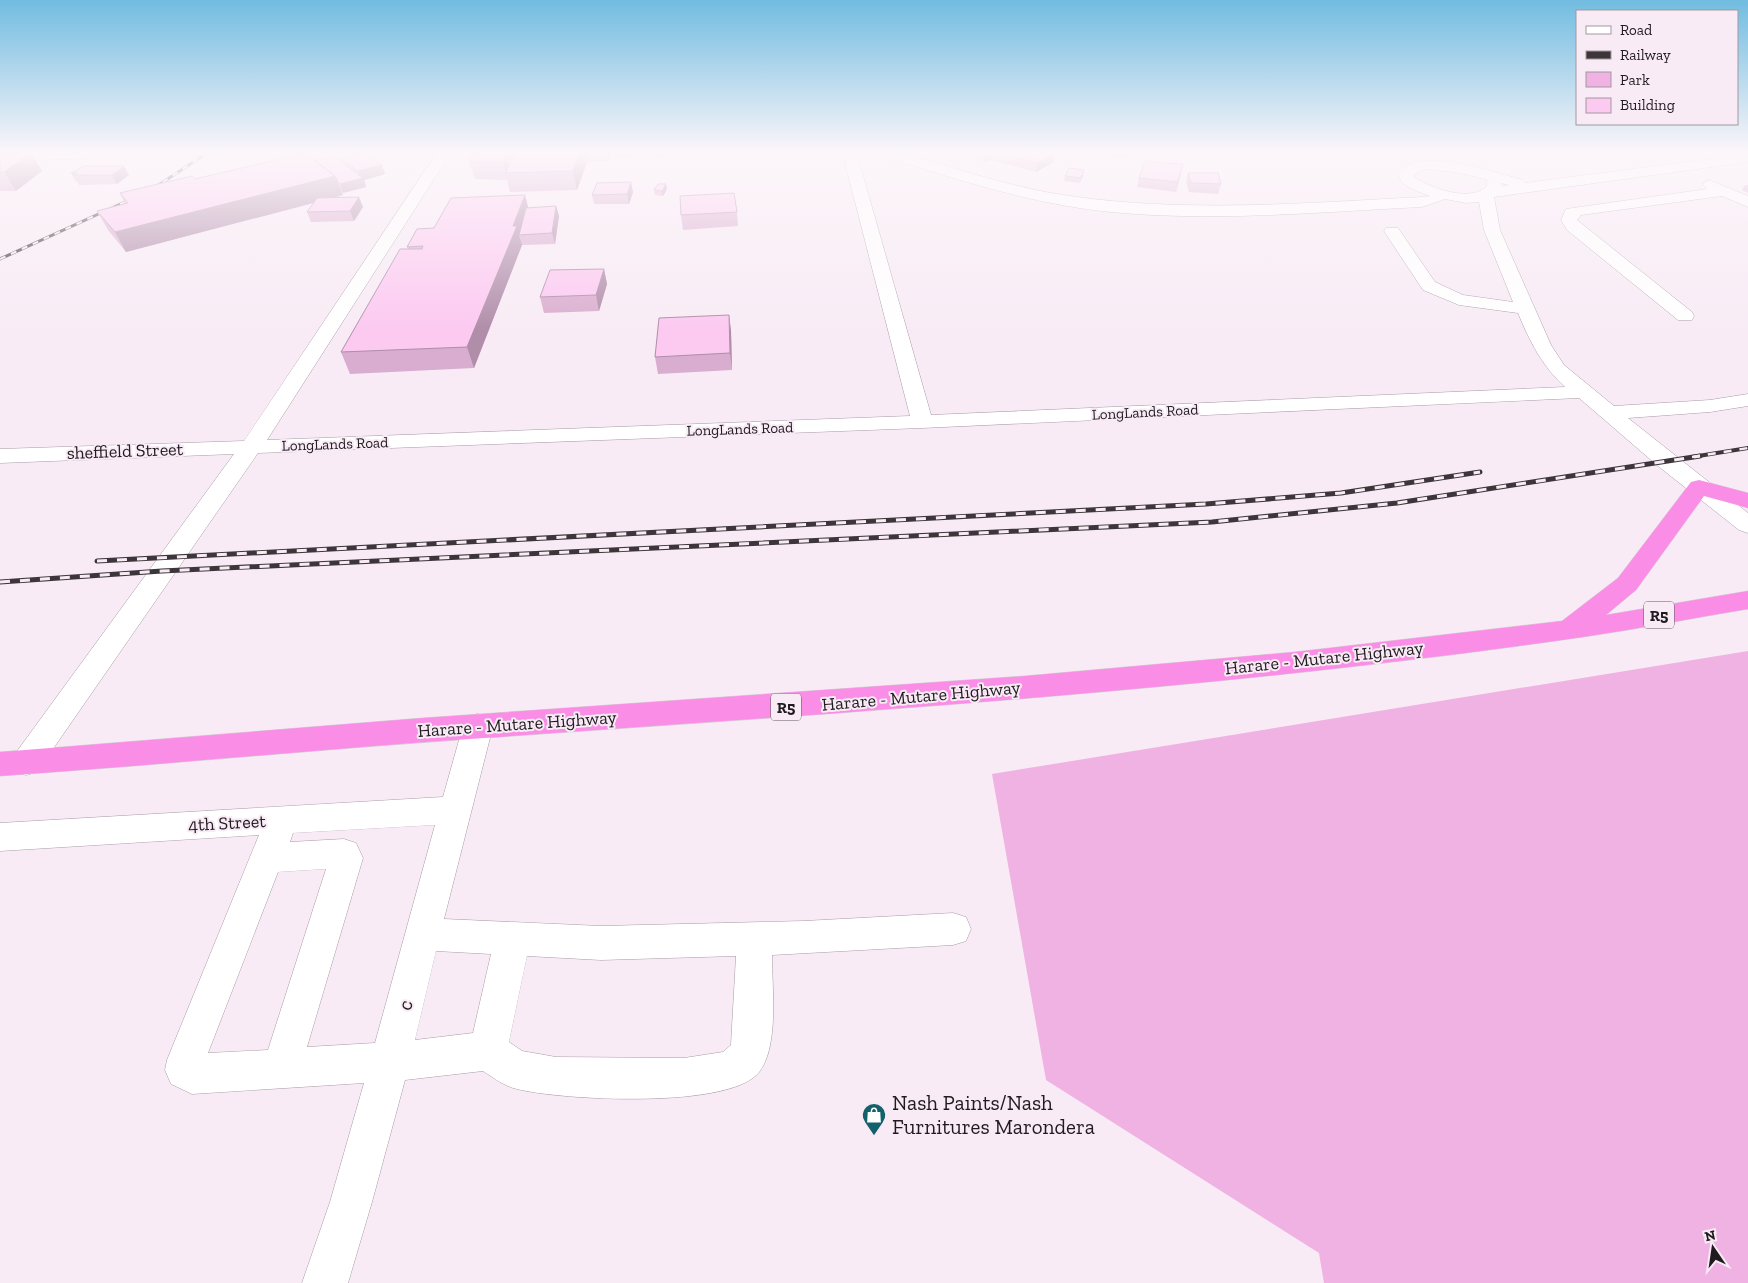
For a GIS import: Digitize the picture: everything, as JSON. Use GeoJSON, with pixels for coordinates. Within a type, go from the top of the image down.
{"type":"FeatureCollection","features":[{"type":"Feature","properties":{"kind":"highway"},"geometry":{"type":"LineString","coordinates":[[1569,629],[1627,584],[1699,487],[1748,500]]}},
{"type":"Feature","properties":{"kind":"highway","name":"Harare - Mutare Highway"},"geometry":{"type":"LineString","coordinates":[[13,763],[478,726],[788,706],[1109,680],[1392,651],[1569,629],[1748,600]]}},
{"type":"Feature","properties":{"kind":"street","name":"LongLands Road"},"geometry":{"type":"LineString","coordinates":[[251,447],[407,211]]}},
{"type":"Feature","properties":{"kind":"street"},"geometry":{"type":"LineString","coordinates":[[864,211],[922,422]]}},
{"type":"Feature","properties":{"kind":"street"},"geometry":{"type":"LineString","coordinates":[[1466,211],[1492,230]]}},
{"type":"Feature","properties":{"kind":"street"},"geometry":{"type":"LineString","coordinates":[[1491,211],[1492,230],[1541,345],[1552,361],[1582,392],[1748,525]]}},
{"type":"Feature","properties":{"kind":"street"},"geometry":{"type":"LineString","coordinates":[[1577,211],[1572,212],[1569,220],[1573,227],[1685,316]]}},
{"type":"Feature","properties":{"kind":"street"},"geometry":{"type":"LineString","coordinates":[[1392,231],[1429,286],[1459,300],[1526,309]]}},
{"type":"Feature","properties":{"kind":"street","name":"LongLands Road"},"geometry":{"type":"LineString","coordinates":[[251,447],[922,422],[1582,392]]}},
{"type":"Feature","properties":{"kind":"street"},"geometry":{"type":"LineString","coordinates":[[1608,413],[1710,406],[1748,400]]}},
{"type":"Feature","properties":{"kind":"street","name":"sheffield Street"},"geometry":{"type":"LineString","coordinates":[[0,456],[251,447]]}},
{"type":"Feature","properties":{"kind":"street"},"geometry":{"type":"LineString","coordinates":[[13,763],[251,447]]}},
{"type":"Feature","properties":{"kind":"street","name":"c"},"geometry":{"type":"LineString","coordinates":[[326,1283],[341,1238],[390,1062],[454,810],[478,726]]}},
{"type":"Feature","properties":{"kind":"street","name":"4th Street"},"geometry":{"type":"LineString","coordinates":[[0,837],[454,810]]}},
{"type":"Feature","properties":{"kind":"street"},"geometry":{"type":"LineString","coordinates":[[282,820],[186,1060],[185,1070],[192,1074],[390,1062],[488,1051],[515,1069],[556,1077],[684,1078],[731,1070],[746,1058],[750,1049],[753,1022],[754,939]]}},
{"type":"Feature","properties":{"kind":"street"},"geometry":{"type":"LineString","coordinates":[[267,858],[344,853],[346,858],[281,1069]]}},
{"type":"Feature","properties":{"kind":"street"},"geometry":{"type":"LineString","coordinates":[[423,934],[601,943],[754,939],[953,929]]}},
{"type":"Feature","properties":{"kind":"street"},"geometry":{"type":"LineString","coordinates":[[488,1051],[514,938]]}},
{"type":"Feature","properties":{"kind":"green space"},"geometry":{"type":"Polygon","coordinates":[[[1748,651],[1748,1283],[1324,1283],[1319,1253],[1046,1080],[992,774],[1748,651]]]}},
{"type":"Feature","properties":{"kind":"building"},"geometry":{"type":"Polygon","coordinates":[[[97,211],[198,211],[115,232],[97,211]]]}},
{"type":"Feature","properties":{"kind":"building"},"geometry":{"type":"Polygon","coordinates":[[[308,211],[350,211],[350,211],[308,211]]]}},
{"type":"Feature","properties":{"kind":"building"},"geometry":{"type":"Polygon","coordinates":[[[444,211],[519,211],[513,226],[517,226],[467,347],[341,352],[400,249],[422,249],[423,246],[407,247],[417,229],[434,228],[444,211]]]}},
{"type":"Feature","properties":{"kind":"building"},"geometry":{"type":"Polygon","coordinates":[[[525,211],[555,211],[552,233],[519,235],[525,211]]]}},
{"type":"Feature","properties":{"kind":"building"},"geometry":{"type":"Polygon","coordinates":[[[681,211],[737,212],[681,215],[681,211]]]}},
{"type":"Feature","properties":{"kind":"building"},"geometry":{"type":"Polygon","coordinates":[[[604,269],[596,295],[540,297],[550,270],[604,269]]]}},
{"type":"Feature","properties":{"kind":"building"},"geometry":{"type":"Polygon","coordinates":[[[729,315],[730,353],[655,357],[659,318],[729,315]]]}},
{"type":"Feature","properties":{"kind":"railway"},"geometry":{"type":"LineString","coordinates":[[0,259],[105,211]]}},
{"type":"Feature","properties":{"kind":"railway"},"geometry":{"type":"LineString","coordinates":[[1692,457],[1748,448]]}},
{"type":"Feature","properties":{"kind":"railway"},"geometry":{"type":"LineString","coordinates":[[0,582],[162,571],[1212,522],[1397,503],[1700,456]]}},
{"type":"Feature","properties":{"kind":"railway"},"geometry":{"type":"LineString","coordinates":[[97,561],[1206,504],[1341,493],[1480,472]]}},
{"type":"Feature","properties":{"kind":"place","name":"Nash Paints/Nash Furnitures Marondera"},"geometry":{"type":"Point","coordinates":[874,1136]}}]}
